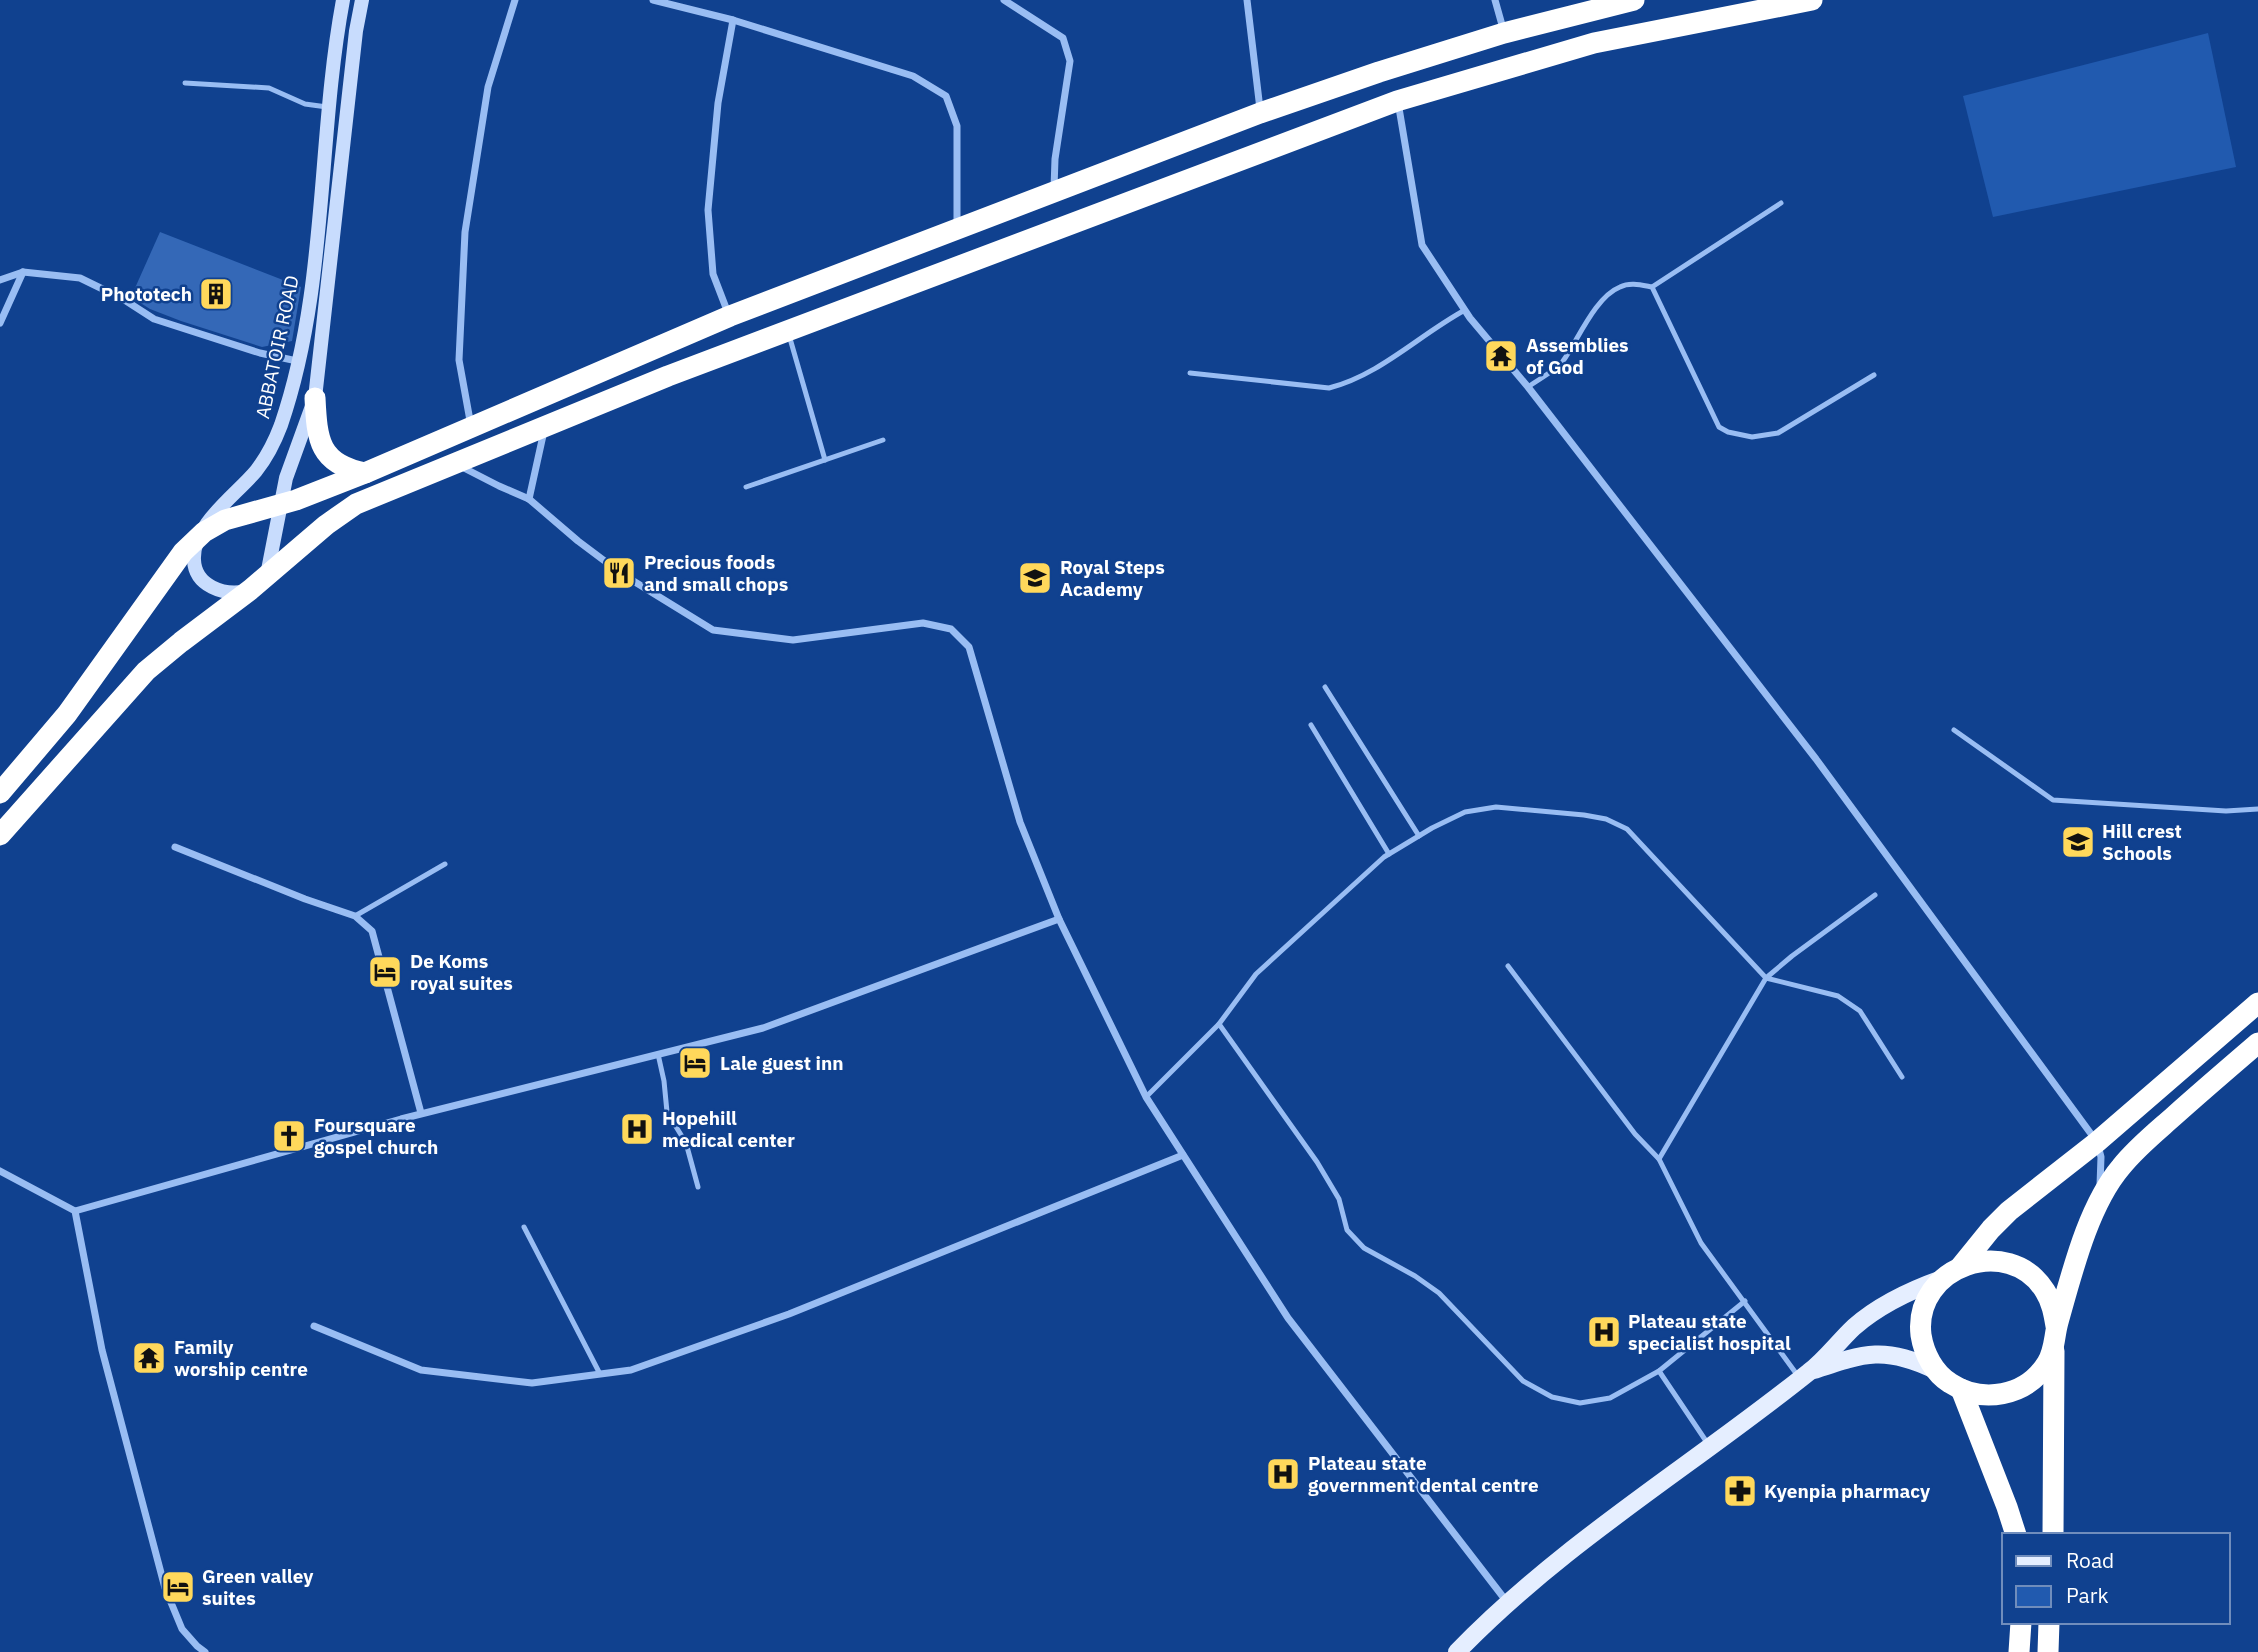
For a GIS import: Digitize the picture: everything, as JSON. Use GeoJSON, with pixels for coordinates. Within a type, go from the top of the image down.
{"type":"FeatureCollection","features":[{"type":"Feature","properties":{"kind":"highway"},"geometry":{"type":"LineString","coordinates":[[0,793],[67,714],[183,552],[197,538],[225,520],[281,504],[365,473],[730,316],[1260,113],[1504,33],[1634,0]]}},
{"type":"Feature","properties":{"kind":"highway"},"geometry":{"type":"LineString","coordinates":[[0,835],[146,671],[356,504],[668,376],[1397,101],[1594,43],[1812,0]]}},
{"type":"Feature","properties":{"kind":"highway"},"geometry":{"type":"LineString","coordinates":[[864,265],[882,277],[874,299]]}},
{"type":"Feature","properties":{"kind":"highway"},"geometry":{"type":"LineString","coordinates":[[315,398],[317,432],[329,456],[346,469],[365,473]]}},
{"type":"Feature","properties":{"kind":"highway"},"geometry":{"type":"LineString","coordinates":[[2054,1348],[2040,1373],[2017,1390],[1989,1396],[1974,1394],[1947,1381],[1925,1353],[1921,1333],[1922,1313],[1930,1295],[1942,1279],[1961,1266],[2009,1211],[2096,1142],[2258,1003]]}},
{"type":"Feature","properties":{"kind":"highway"},"geometry":{"type":"LineString","coordinates":[[2053,1533],[2056,1326],[2095,1210],[2121,1167],[2146,1140],[2258,1043]]}},
{"type":"Feature","properties":{"kind":"highway"},"geometry":{"type":"LineString","coordinates":[[1961,1266],[1979,1261],[1998,1261],[2033,1277],[2045,1291],[2053,1308],[2056,1326]]}},
{"type":"Feature","properties":{"kind":"highway"},"geometry":{"type":"LineString","coordinates":[[1961,1389],[2015,1533]]}},
{"type":"Feature","properties":{"kind":"highway"},"geometry":{"type":"LineString","coordinates":[[2019,1652],[2021,1624]]}},
{"type":"Feature","properties":{"kind":"highway"},"geometry":{"type":"LineString","coordinates":[[2048,1652],[2049,1624]]}},
{"type":"Feature","properties":{"kind":"main road"},"geometry":{"type":"LineString","coordinates":[[1457,1652],[1537,1577],[1806,1375],[1856,1326],[1914,1289],[1942,1279]]}},
{"type":"Feature","properties":{"kind":"main road"},"geometry":{"type":"LineString","coordinates":[[1806,1375],[1851,1357],[1880,1353],[1907,1357],[1936,1370]]}},
{"type":"Feature","properties":{"kind":"street","name":"ABBATOIR ROAD"},"geometry":{"type":"LineString","coordinates":[[197,538],[256,470],[274,444],[282,423],[311,303],[343,0]]}},
{"type":"Feature","properties":{"kind":"street","name":"ABBATOIR ROAD"},"geometry":{"type":"LineString","coordinates":[[267,575],[293,457],[315,398],[356,31],[362,0]]}},
{"type":"Feature","properties":{"kind":"street"},"geometry":{"type":"LineString","coordinates":[[471,426],[459,360],[464,232],[488,87],[515,0]]}},
{"type":"Feature","properties":{"kind":"street"},"geometry":{"type":"LineString","coordinates":[[653,0],[733,20],[913,76],[946,96],[957,126],[957,230]]}},
{"type":"Feature","properties":{"kind":"street"},"geometry":{"type":"LineString","coordinates":[[1004,0],[1063,38],[1070,61],[1055,159],[1054,192]]}},
{"type":"Feature","properties":{"kind":"street"},"geometry":{"type":"LineString","coordinates":[[1247,0],[1260,113]]}},
{"type":"Feature","properties":{"kind":"street"},"geometry":{"type":"LineString","coordinates":[[1495,0],[1504,33]]}},
{"type":"Feature","properties":{"kind":"street"},"geometry":{"type":"LineString","coordinates":[[730,316],[713,274],[708,210],[718,103],[733,20]]}},
{"type":"Feature","properties":{"kind":"street"},"geometry":{"type":"LineString","coordinates":[[1397,101],[1422,245],[1465,310],[1528,387],[1816,759],[2096,1142],[2101,1168],[2095,1210]]}},
{"type":"Feature","properties":{"kind":"street"},"geometry":{"type":"LineString","coordinates":[[0,280],[23,271],[80,278],[123,299],[154,319],[260,353],[298,361]]}},
{"type":"Feature","properties":{"kind":"street"},"geometry":{"type":"LineString","coordinates":[[0,323],[23,271]]}},
{"type":"Feature","properties":{"kind":"street"},"geometry":{"type":"LineString","coordinates":[[529,499],[545,426]]}},
{"type":"Feature","properties":{"kind":"street"},"geometry":{"type":"LineString","coordinates":[[456,463],[529,499],[622,574],[713,630],[793,640],[923,623],[951,629],[969,647],[1020,822],[1059,919],[1146,1097],[1288,1318],[1507,1603]]}},
{"type":"Feature","properties":{"kind":"street"},"geometry":{"type":"LineString","coordinates":[[197,538],[194,563],[210,587],[234,593],[250,590]]}},
{"type":"Feature","properties":{"kind":"street"},"geometry":{"type":"LineString","coordinates":[[175,847],[355,916],[372,931],[421,1114]]}},
{"type":"Feature","properties":{"kind":"street"},"geometry":{"type":"LineString","coordinates":[[0,1171],[75,1211],[421,1114],[763,1028],[1059,919]]}},
{"type":"Feature","properties":{"kind":"street"},"geometry":{"type":"LineString","coordinates":[[314,1326],[421,1370],[532,1382],[631,1370],[789,1314],[1183,1155]]}},
{"type":"Feature","properties":{"kind":"street"},"geometry":{"type":"LineString","coordinates":[[75,1211],[102,1350],[164,1588],[182,1629],[205,1652]]}},
{"type":"Feature","properties":{"kind":"lane"},"geometry":{"type":"LineString","coordinates":[[184,83],[270,88],[305,104],[330,107]]}},
{"type":"Feature","properties":{"kind":"lane"},"geometry":{"type":"LineString","coordinates":[[1528,387],[1562,363],[1573,342],[1603,300],[1618,287],[1634,284],[1652,287],[1781,203]]}},
{"type":"Feature","properties":{"kind":"lane"},"geometry":{"type":"LineString","coordinates":[[1652,287],[1719,427],[1728,432],[1752,437],[1778,433],[1874,375]]}},
{"type":"Feature","properties":{"kind":"lane"},"geometry":{"type":"LineString","coordinates":[[1191,373],[1329,388],[1349,383],[1367,374],[1465,310]]}},
{"type":"Feature","properties":{"kind":"lane"},"geometry":{"type":"LineString","coordinates":[[788,331],[825,460]]}},
{"type":"Feature","properties":{"kind":"lane"},"geometry":{"type":"LineString","coordinates":[[746,487],[883,440]]}},
{"type":"Feature","properties":{"kind":"lane"},"geometry":{"type":"LineString","coordinates":[[1325,687],[1419,836]]}},
{"type":"Feature","properties":{"kind":"lane"},"geometry":{"type":"LineString","coordinates":[[1311,725],[1389,854]]}},
{"type":"Feature","properties":{"kind":"lane"},"geometry":{"type":"LineString","coordinates":[[1954,730],[2053,800],[2226,811],[2258,809]]}},
{"type":"Feature","properties":{"kind":"lane"},"geometry":{"type":"LineString","coordinates":[[1146,1097],[1219,1024],[1256,974],[1389,854],[1465,812],[1496,807],[1584,815],[1606,819],[1627,829],[1766,978],[1838,996],[1860,1011],[1902,1077]]}},
{"type":"Feature","properties":{"kind":"lane"},"geometry":{"type":"LineString","coordinates":[[355,916],[445,864]]}},
{"type":"Feature","properties":{"kind":"lane"},"geometry":{"type":"LineString","coordinates":[[1659,1159],[1766,978],[1875,895]]}},
{"type":"Feature","properties":{"kind":"lane"},"geometry":{"type":"LineString","coordinates":[[1508,966],[1635,1134],[1659,1159],[1701,1243],[1806,1375]]}},
{"type":"Feature","properties":{"kind":"lane"},"geometry":{"type":"LineString","coordinates":[[1219,1024],[1317,1162],[1339,1199],[1347,1230],[1364,1248],[1415,1276],[1439,1293],[1523,1381],[1552,1397],[1580,1403],[1610,1398],[1659,1371],[1745,1301]]}},
{"type":"Feature","properties":{"kind":"lane"},"geometry":{"type":"LineString","coordinates":[[657,1054],[664,1082],[667,1112],[686,1143],[698,1187]]}},
{"type":"Feature","properties":{"kind":"lane"},"geometry":{"type":"LineString","coordinates":[[524,1227],[600,1374]]}},
{"type":"Feature","properties":{"kind":"lane"},"geometry":{"type":"LineString","coordinates":[[1659,1371],[1710,1447]]}},
{"type":"Feature","properties":{"kind":"green space"},"geometry":{"type":"Polygon","coordinates":[[[2208,33],[2236,167],[1993,217],[1963,96],[2208,33]]]}},
{"type":"Feature","properties":{"kind":"building","name":"Phototech"},"geometry":{"type":"Polygon","coordinates":[[[160,232],[301,287],[292,341],[262,347],[181,321],[150,309],[131,297],[160,232]]]}},
{"type":"Feature","properties":{"kind":"place","name":"Phototech"},"geometry":{"type":"Point","coordinates":[216,294]}},
{"type":"Feature","properties":{"kind":"place","name":"Assemblies of God"},"geometry":{"type":"Point","coordinates":[1501,356]}},
{"type":"Feature","properties":{"kind":"place","name":"Precious foods and small chops"},"geometry":{"type":"Point","coordinates":[619,573]}},
{"type":"Feature","properties":{"kind":"place","name":"Royal Steps Academy"},"geometry":{"type":"Point","coordinates":[1035,578]}},
{"type":"Feature","properties":{"kind":"place","name":"Hill crest Schools"},"geometry":{"type":"Point","coordinates":[2078,842]}},
{"type":"Feature","properties":{"kind":"place","name":"De Koms royal suites"},"geometry":{"type":"Point","coordinates":[385,972]}},
{"type":"Feature","properties":{"kind":"place","name":"Lale guest inn"},"geometry":{"type":"Point","coordinates":[695,1063]}},
{"type":"Feature","properties":{"kind":"place","name":"Hopehill medical center"},"geometry":{"type":"Point","coordinates":[637,1129]}},
{"type":"Feature","properties":{"kind":"place","name":"Foursquare gospel church"},"geometry":{"type":"Point","coordinates":[289,1136]}},
{"type":"Feature","properties":{"kind":"place","name":"Plateau state specialist hospital"},"geometry":{"type":"Point","coordinates":[1604,1332]}},
{"type":"Feature","properties":{"kind":"place","name":"Family worship centre"},"geometry":{"type":"Point","coordinates":[149,1358]}},
{"type":"Feature","properties":{"kind":"place","name":"Plateau state government dental centre"},"geometry":{"type":"Point","coordinates":[1283,1474]}},
{"type":"Feature","properties":{"kind":"place","name":"Kyenpia pharmacy"},"geometry":{"type":"Point","coordinates":[1740,1491]}},
{"type":"Feature","properties":{"kind":"place","name":"Green valley suites"},"geometry":{"type":"Point","coordinates":[178,1587]}}]}
